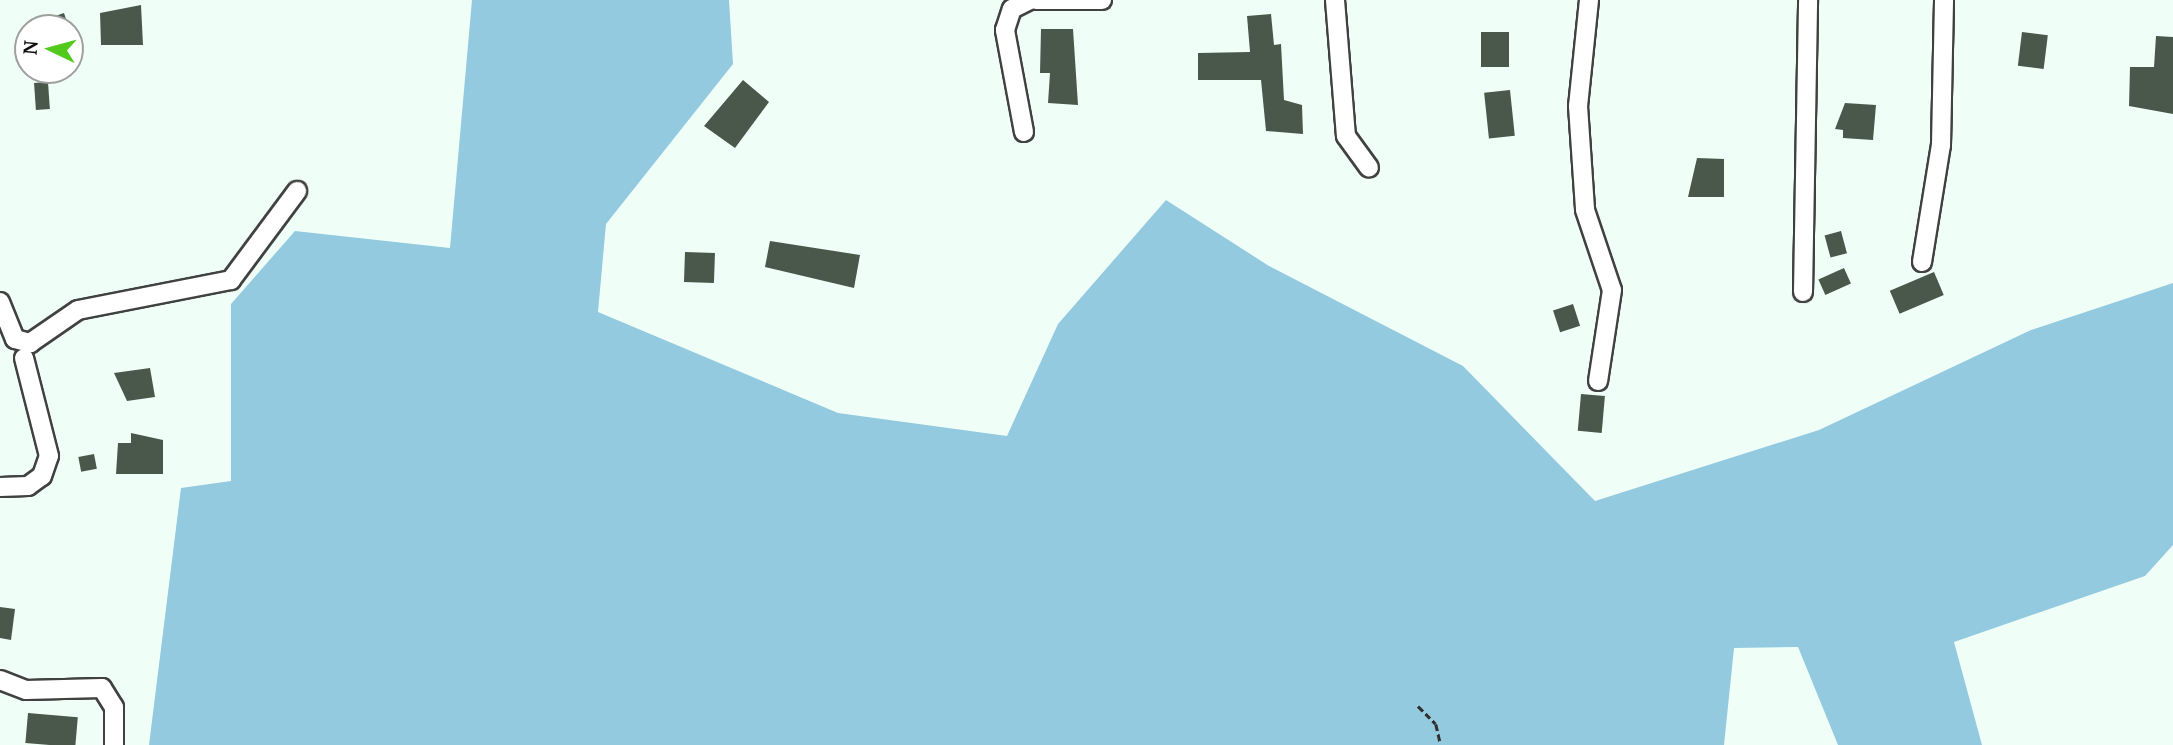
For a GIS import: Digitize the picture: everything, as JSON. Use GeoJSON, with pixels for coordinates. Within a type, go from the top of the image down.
{"type":"FeatureCollection","features":[{"type":"Feature","properties":{"kind":"street"},"geometry":{"type":"LineString","coordinates":[[1024,132],[1005,30],[1012,9],[1030,0]]}},
{"type":"Feature","properties":{"kind":"street"},"geometry":{"type":"LineString","coordinates":[[1036,0],[1102,0]]}},
{"type":"Feature","properties":{"kind":"street"},"geometry":{"type":"LineString","coordinates":[[1335,0],[1346,136],[1369,168]]}},
{"type":"Feature","properties":{"kind":"street"},"geometry":{"type":"LineString","coordinates":[[1588,0],[1578,106],[1585,210],[1612,290],[1598,381]]}},
{"type":"Feature","properties":{"kind":"street"},"geometry":{"type":"LineString","coordinates":[[1803,292],[1808,0]]}},
{"type":"Feature","properties":{"kind":"street"},"geometry":{"type":"LineString","coordinates":[[1922,262],[1941,145],[1944,0]]}},
{"type":"Feature","properties":{"kind":"street"},"geometry":{"type":"LineString","coordinates":[[0,302],[15,339],[30,344],[79,310],[231,280],[297,191]]}},
{"type":"Feature","properties":{"kind":"street"},"geometry":{"type":"LineString","coordinates":[[0,487],[28,485],[42,476],[49,456],[24,358]]}},
{"type":"Feature","properties":{"kind":"street"},"geometry":{"type":"LineString","coordinates":[[0,680],[26,690],[102,688],[114,707],[114,745]]}},
{"type":"Feature","properties":{"kind":"path"},"geometry":{"type":"LineString","coordinates":[[1418,706],[1436,724],[1441,745]]}},
{"type":"Feature","properties":{"kind":"shaded area"},"geometry":{"type":"Polygon","coordinates":[[[472,0],[729,0],[733,64],[606,224],[598,312],[838,413],[1007,436],[1058,324],[1166,200],[1269,266],[1463,366],[1595,501],[1819,430],[2031,330],[2173,283],[2173,545],[2145,576],[1954,642],[1982,745],[1838,745],[1798,647],[1734,648],[1724,745],[149,745],[181,488],[231,481],[231,304],[295,231],[450,248],[472,0]]]}},
{"type":"Feature","properties":{"kind":"building"},"geometry":{"type":"Polygon","coordinates":[[[141,5],[143,45],[101,45],[100,13],[141,5]]]}},
{"type":"Feature","properties":{"kind":"building"},"geometry":{"type":"Polygon","coordinates":[[[1271,14],[1274,45],[1281,44],[1284,100],[1302,105],[1303,134],[1266,131],[1261,80],[1198,80],[1198,53],[1250,52],[1247,16],[1271,14]]]}},
{"type":"Feature","properties":{"kind":"building"},"geometry":{"type":"Polygon","coordinates":[[[1041,29],[1073,29],[1078,105],[1048,103],[1050,73],[1040,73],[1041,29]]]}},
{"type":"Feature","properties":{"kind":"building"},"geometry":{"type":"Polygon","coordinates":[[[1481,32],[1509,32],[1509,67],[1481,67],[1481,32]]]}},
{"type":"Feature","properties":{"kind":"building"},"geometry":{"type":"Polygon","coordinates":[[[2022,32],[2048,35],[2044,69],[2018,66],[2022,32]]]}},
{"type":"Feature","properties":{"kind":"building"},"geometry":{"type":"Polygon","coordinates":[[[2156,36],[2173,37],[2173,114],[2129,106],[2130,67],[2154,67],[2156,36]]]}},
{"type":"Feature","properties":{"kind":"building"},"geometry":{"type":"Polygon","coordinates":[[[743,80],[769,102],[735,148],[704,126],[743,80]]]}},
{"type":"Feature","properties":{"kind":"building"},"geometry":{"type":"Polygon","coordinates":[[[34,84],[48,84],[50,109],[36,110],[34,84]]]}},
{"type":"Feature","properties":{"kind":"building"},"geometry":{"type":"Polygon","coordinates":[[[1510,90],[1515,136],[1489,138],[1484,93],[1510,90]]]}},
{"type":"Feature","properties":{"kind":"building"},"geometry":{"type":"Polygon","coordinates":[[[1845,103],[1876,105],[1873,140],[1843,138],[1843,130],[1835,129],[1845,103]]]}},
{"type":"Feature","properties":{"kind":"building"},"geometry":{"type":"Polygon","coordinates":[[[1697,158],[1724,159],[1724,197],[1688,197],[1697,158]]]}},
{"type":"Feature","properties":{"kind":"building"},"geometry":{"type":"Polygon","coordinates":[[[1841,231],[1847,253],[1831,258],[1825,235],[1841,231]]]}},
{"type":"Feature","properties":{"kind":"building"},"geometry":{"type":"Polygon","coordinates":[[[770,241],[860,255],[854,288],[765,267],[770,241]]]}},
{"type":"Feature","properties":{"kind":"building"},"geometry":{"type":"Polygon","coordinates":[[[685,252],[715,253],[714,283],[684,282],[685,252]]]}},
{"type":"Feature","properties":{"kind":"building"},"geometry":{"type":"Polygon","coordinates":[[[1844,268],[1851,284],[1825,295],[1818,279],[1844,268]]]}},
{"type":"Feature","properties":{"kind":"building"},"geometry":{"type":"Polygon","coordinates":[[[1934,272],[1944,295],[1900,314],[1890,291],[1934,272]]]}},
{"type":"Feature","properties":{"kind":"building"},"geometry":{"type":"Polygon","coordinates":[[[1573,304],[1580,326],[1560,332],[1553,310],[1573,304]]]}},
{"type":"Feature","properties":{"kind":"building"},"geometry":{"type":"Polygon","coordinates":[[[150,368],[155,397],[127,401],[114,373],[150,368]]]}},
{"type":"Feature","properties":{"kind":"building"},"geometry":{"type":"Polygon","coordinates":[[[1581,394],[1605,396],[1602,433],[1578,431],[1581,394]]]}},
{"type":"Feature","properties":{"kind":"building"},"geometry":{"type":"Polygon","coordinates":[[[131,433],[163,440],[163,474],[116,474],[118,443],[131,443],[131,433]]]}},
{"type":"Feature","properties":{"kind":"building"},"geometry":{"type":"Polygon","coordinates":[[[94,454],[97,469],[81,472],[78,457],[94,454]]]}},
{"type":"Feature","properties":{"kind":"building"},"geometry":{"type":"Polygon","coordinates":[[[0,607],[15,609],[11,640],[0,638],[0,607]]]}},
{"type":"Feature","properties":{"kind":"building"},"geometry":{"type":"Polygon","coordinates":[[[28,713],[78,717],[75,745],[25,743],[28,713]]]}}]}
